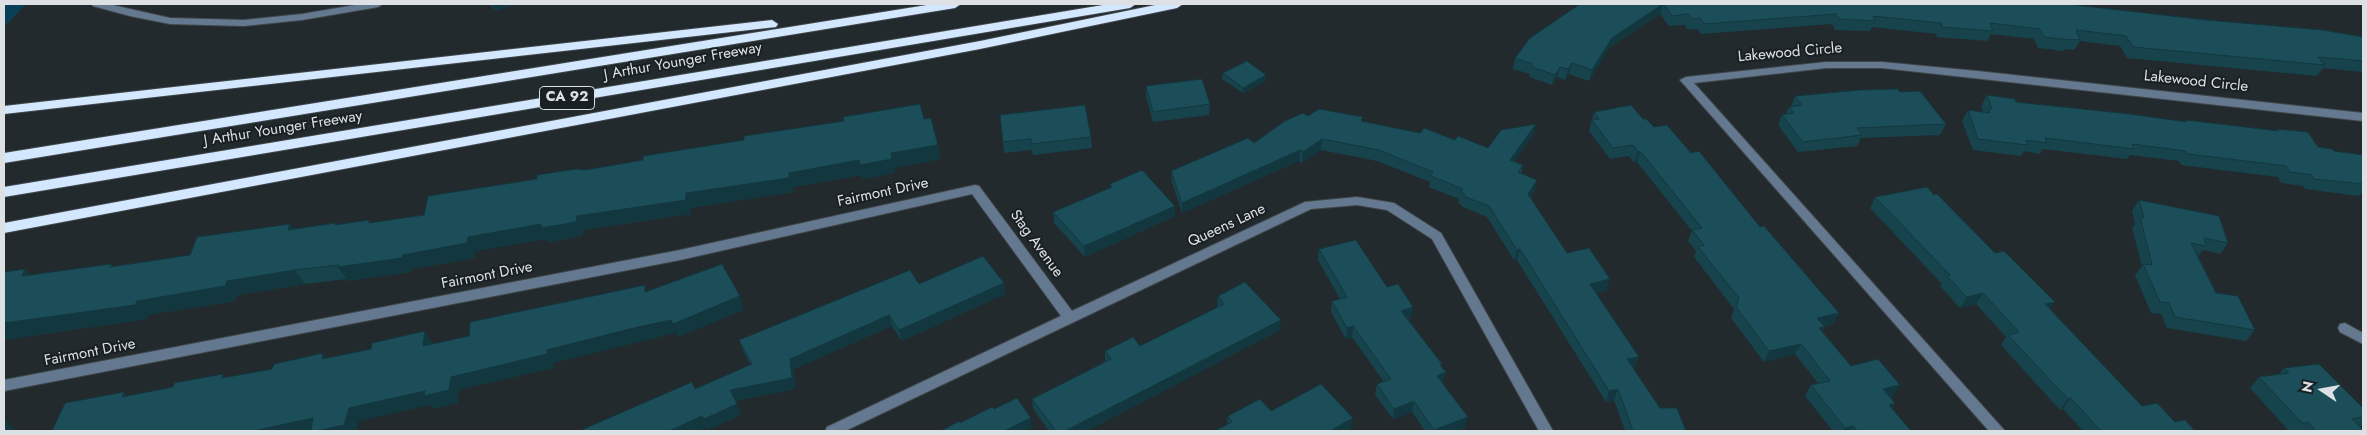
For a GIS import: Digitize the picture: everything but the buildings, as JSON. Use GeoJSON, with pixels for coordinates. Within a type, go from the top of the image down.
{"type":"FeatureCollection","features":[{"type":"Feature","properties":{"kind":"highway","name":"J Arthur Younger Freeway"},"geometry":{"type":"LineString","coordinates":[[4,158],[955,4]]}},
{"type":"Feature","properties":{"kind":"highway","name":"J Arthur Younger Freeway"},"geometry":{"type":"LineString","coordinates":[[4,192],[1130,4]]}},
{"type":"Feature","properties":{"kind":"highway"},"geometry":{"type":"LineString","coordinates":[[4,228],[980,45],[1177,4]]}},
{"type":"Feature","properties":{"kind":"highway"},"geometry":{"type":"LineString","coordinates":[[4,110],[940,6]]}},
{"type":"Feature","properties":{"kind":"street"},"geometry":{"type":"LineString","coordinates":[[97,4],[170,21],[244,23],[302,17],[378,4]]}},
{"type":"Feature","properties":{"kind":"street","name":"Lakewood Circle"},"geometry":{"type":"LineString","coordinates":[[1998,431],[1686,80],[1816,66],[1882,65],[2363,117]]}},
{"type":"Feature","properties":{"kind":"street","name":"Stag Avenue"},"geometry":{"type":"LineString","coordinates":[[976,190],[1069,318]]}},
{"type":"Feature","properties":{"kind":"street","name":"Fairmont Drive"},"geometry":{"type":"LineString","coordinates":[[4,386],[670,256],[976,190]]}},
{"type":"Feature","properties":{"kind":"street","name":"Queens Lane"},"geometry":{"type":"LineString","coordinates":[[832,431],[1308,205],[1357,200],[1390,206],[1437,236],[1546,431]]}},
{"type":"Feature","properties":{"kind":"street"},"geometry":{"type":"LineString","coordinates":[[2345,328],[2363,339]]}},
{"type":"Feature","properties":{"kind":"shaded area"},"geometry":{"type":"Polygon","coordinates":[[[4,4],[26,4],[4,27],[4,4]]]}}]}
